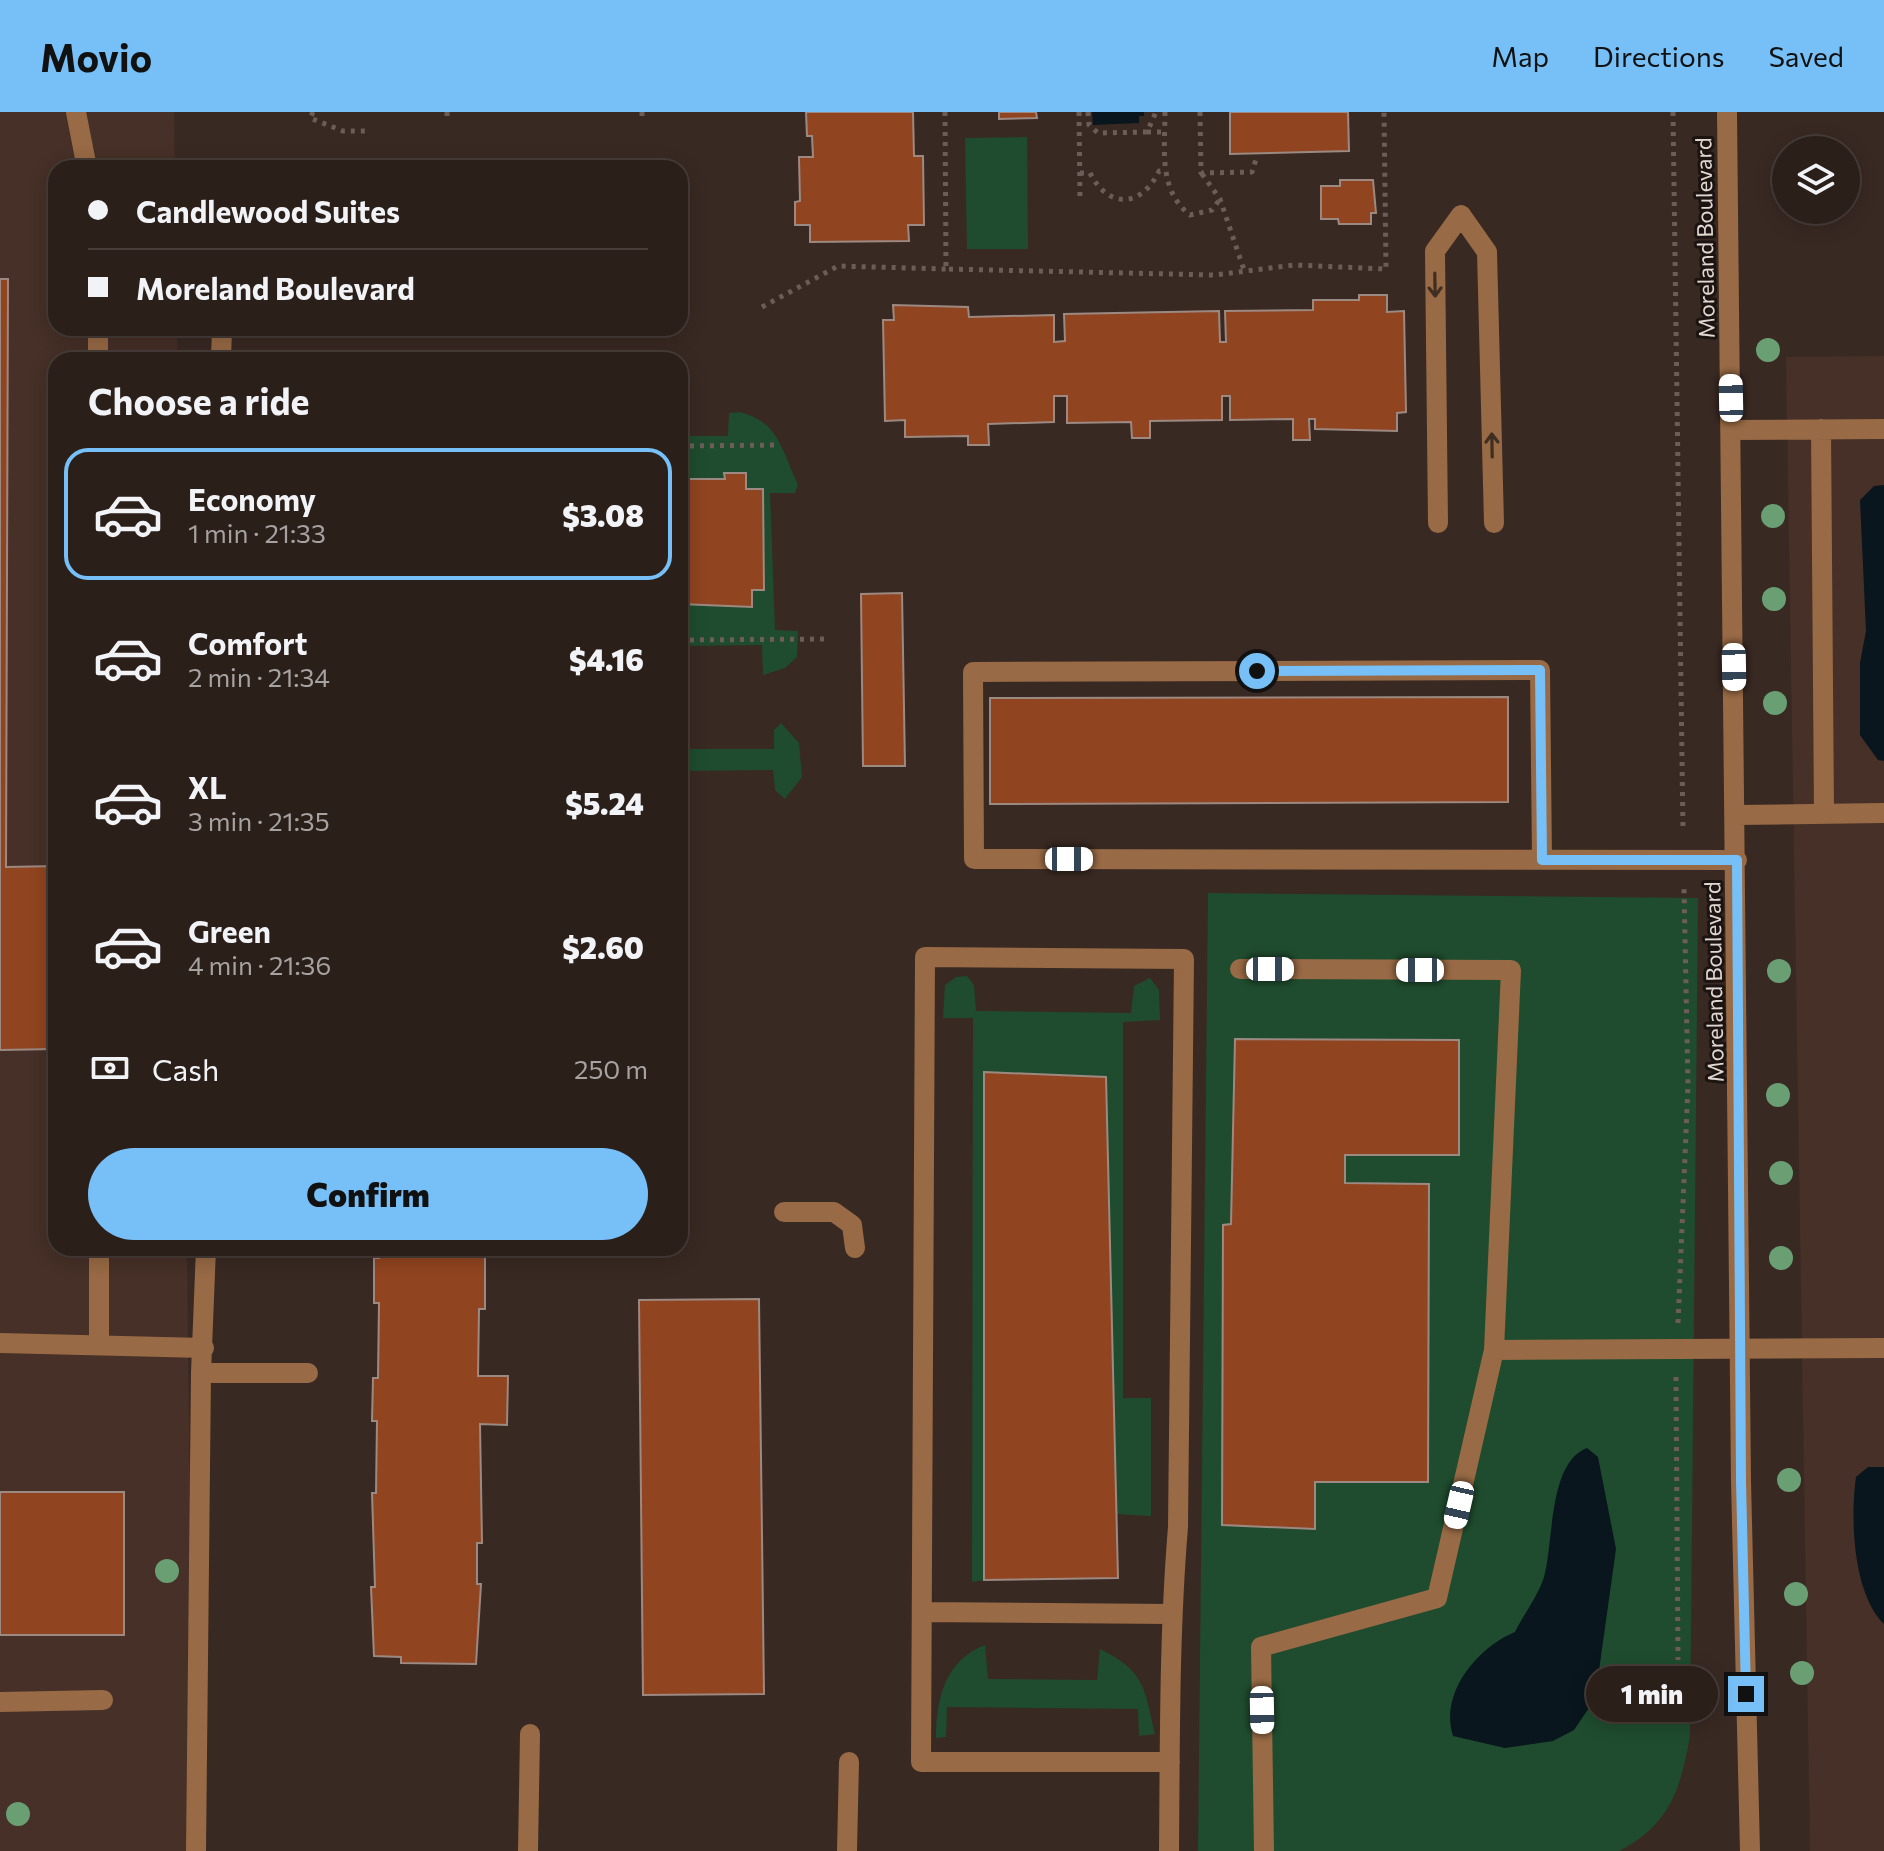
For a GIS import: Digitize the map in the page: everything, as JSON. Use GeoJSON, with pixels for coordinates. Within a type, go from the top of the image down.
{"type":"FeatureCollection","features":[{"type":"Feature","properties":{"kind":"street"},"geometry":{"type":"LineString","coordinates":[[76,112],[85,160]]}},
{"type":"Feature","properties":{"kind":"street","name":"Moreland Boulevard"},"geometry":{"type":"LineString","coordinates":[[1727,112],[1740,1350],[1750,1851]]}},
{"type":"Feature","properties":{"kind":"street"},"geometry":{"type":"LineString","coordinates":[[1438,523],[1435,251],[1461,215],[1487,252],[1494,523]]}},
{"type":"Feature","properties":{"kind":"street"},"geometry":{"type":"LineString","coordinates":[[1821,429],[1824,813]]}},
{"type":"Feature","properties":{"kind":"street"},"geometry":{"type":"LineString","coordinates":[[1731,430],[1884,429]]}},
{"type":"Feature","properties":{"kind":"street"},"geometry":{"type":"LineString","coordinates":[[1542,860],[1540,670],[973,672],[974,859],[1542,860],[1737,860]]}},
{"type":"Feature","properties":{"kind":"street"},"geometry":{"type":"LineString","coordinates":[[1736,815],[1884,813]]}},
{"type":"Feature","properties":{"kind":"street"},"geometry":{"type":"LineString","coordinates":[[1169,1851],[1170,1762],[1171,1614],[1178,1527],[1184,959],[925,957],[921,1762],[1170,1762]]}},
{"type":"Feature","properties":{"kind":"street"},"geometry":{"type":"LineString","coordinates":[[1240,969],[1511,970],[1494,1350],[1437,1598],[1261,1647],[1264,1851]]}},
{"type":"Feature","properties":{"kind":"street"},"geometry":{"type":"LineString","coordinates":[[784,1212],[834,1212],[852,1225],[855,1248]]}},
{"type":"Feature","properties":{"kind":"street"},"geometry":{"type":"LineString","coordinates":[[99,1256],[99,1345]]}},
{"type":"Feature","properties":{"kind":"street"},"geometry":{"type":"LineString","coordinates":[[196,1851],[201,1373],[206,1256]]}},
{"type":"Feature","properties":{"kind":"street"},"geometry":{"type":"LineString","coordinates":[[0,1343],[204,1348]]}},
{"type":"Feature","properties":{"kind":"street"},"geometry":{"type":"LineString","coordinates":[[1494,1350],[1884,1348]]}},
{"type":"Feature","properties":{"kind":"street"},"geometry":{"type":"LineString","coordinates":[[201,1373],[308,1373]]}},
{"type":"Feature","properties":{"kind":"street"},"geometry":{"type":"LineString","coordinates":[[922,1612],[1171,1614]]}},
{"type":"Feature","properties":{"kind":"street"},"geometry":{"type":"LineString","coordinates":[[0,1702],[103,1700]]}},
{"type":"Feature","properties":{"kind":"street"},"geometry":{"type":"LineString","coordinates":[[528,1851],[530,1734]]}},
{"type":"Feature","properties":{"kind":"street"},"geometry":{"type":"LineString","coordinates":[[847,1851],[849,1762]]}},
{"type":"Feature","properties":{"kind":"path"},"geometry":{"type":"LineString","coordinates":[[313,112],[310,118],[343,131],[370,131]]}},
{"type":"Feature","properties":{"kind":"path"},"geometry":{"type":"LineString","coordinates":[[945,112],[946,269]]}},
{"type":"Feature","properties":{"kind":"path"},"geometry":{"type":"LineString","coordinates":[[1079,112],[1080,199]]}},
{"type":"Feature","properties":{"kind":"path"},"geometry":{"type":"LineString","coordinates":[[1088,112],[1089,125],[1098,133],[1165,132]]}},
{"type":"Feature","properties":{"kind":"path"},"geometry":{"type":"LineString","coordinates":[[1147,132],[1156,112]]}},
{"type":"Feature","properties":{"kind":"path"},"geometry":{"type":"LineString","coordinates":[[1165,112],[1165,171],[1177,205],[1190,215],[1212,210],[1220,199]]}},
{"type":"Feature","properties":{"kind":"path"},"geometry":{"type":"LineString","coordinates":[[1200,112],[1201,173],[1220,199],[1244,270]]}},
{"type":"Feature","properties":{"kind":"path"},"geometry":{"type":"LineString","coordinates":[[762,307],[838,266],[1214,275],[1295,265],[1386,269],[1384,112]]}},
{"type":"Feature","properties":{"kind":"path"},"geometry":{"type":"LineString","coordinates":[[1673,112],[1688,1085],[1677,1350],[1678,1660]]}},
{"type":"Feature","properties":{"kind":"path"},"geometry":{"type":"LineString","coordinates":[[1201,173],[1252,172],[1257,156]]}},
{"type":"Feature","properties":{"kind":"path"},"geometry":{"type":"LineString","coordinates":[[1080,173],[1090,173],[1098,188],[1116,198],[1135,199],[1150,188],[1159,171],[1165,171]]}},
{"type":"Feature","properties":{"kind":"path"},"geometry":{"type":"LineString","coordinates":[[688,446],[780,445]]}},
{"type":"Feature","properties":{"kind":"path"},"geometry":{"type":"LineString","coordinates":[[688,640],[830,639]]}},
{"type":"Feature","properties":{"kind":"shaded area"},"geometry":{"type":"Polygon","coordinates":[[[0,112],[174,112],[175,160],[48,160],[48,336],[177,336],[177,352],[48,352],[48,1256],[187,1256],[194,1851],[0,1851],[0,112]]]}},
{"type":"Feature","properties":{"kind":"shaded area"},"geometry":{"type":"Polygon","coordinates":[[[1092,112],[1144,112],[1144,116],[1139,116],[1139,123],[1093,125],[1092,112]]]}},
{"type":"Feature","properties":{"kind":"shaded area"},"geometry":{"type":"Polygon","coordinates":[[[1884,356],[1884,1851],[1810,1851],[1786,357],[1884,356]]]}},
{"type":"Feature","properties":{"kind":"shaded area"},"geometry":{"type":"Polygon","coordinates":[[[1884,485],[1884,761],[1878,760],[1860,735],[1860,663],[1866,631],[1860,500],[1874,486],[1884,485]]]}},
{"type":"Feature","properties":{"kind":"shaded area"},"geometry":{"type":"Polygon","coordinates":[[[1587,1448],[1598,1457],[1616,1549],[1595,1699],[1574,1730],[1553,1741],[1505,1748],[1453,1736],[1450,1720],[1457,1688],[1475,1660],[1515,1632],[1535,1598],[1544,1577],[1559,1486],[1574,1456],[1587,1448]]]}},
{"type":"Feature","properties":{"kind":"shaded area"},"geometry":{"type":"Polygon","coordinates":[[[1868,1467],[1884,1467],[1884,1624],[1866,1594],[1856,1555],[1853,1513],[1856,1477],[1868,1467]]]}},
{"type":"Feature","properties":{"kind":"green space"},"geometry":{"type":"Polygon","coordinates":[[[1027,137],[1028,249],[967,249],[965,138],[1027,137]]]}},
{"type":"Feature","properties":{"kind":"green space"},"geometry":{"type":"Polygon","coordinates":[[[729,413],[752,416],[771,430],[798,485],[795,493],[770,493],[775,630],[798,631],[797,657],[785,668],[763,675],[762,645],[688,646],[688,436],[728,436],[729,413]]]}},
{"type":"Feature","properties":{"kind":"green space"},"geometry":{"type":"Polygon","coordinates":[[[781,723],[799,743],[802,777],[785,799],[775,790],[773,770],[688,771],[688,749],[774,749],[774,730],[781,723]]]}},
{"type":"Feature","properties":{"kind":"green space"},"geometry":{"type":"Polygon","coordinates":[[[1208,893],[1698,898],[1690,1736],[1682,1773],[1670,1804],[1650,1830],[1619,1851],[1198,1851],[1208,893]]]}},
{"type":"Feature","properties":{"kind":"green space"},"geometry":{"type":"Polygon","coordinates":[[[967,976],[974,985],[976,1011],[1131,1013],[1134,986],[1150,978],[1159,990],[1160,1020],[1123,1022],[1123,1398],[1151,1398],[1151,1516],[1116,1514],[1106,1077],[984,1072],[984,1580],[972,1582],[973,1018],[943,1018],[945,985],[956,977],[967,976]]]}},
{"type":"Feature","properties":{"kind":"green space"},"geometry":{"type":"Polygon","coordinates":[[[985,1645],[988,1679],[1097,1680],[1100,1649],[1126,1666],[1141,1683],[1155,1734],[1139,1736],[1138,1709],[947,1707],[946,1737],[936,1738],[941,1695],[952,1670],[961,1660],[985,1645]]]}},
{"type":"Feature","properties":{"kind":"building"},"geometry":{"type":"Polygon","coordinates":[[[806,112],[913,112],[914,156],[923,156],[924,225],[908,225],[909,241],[810,242],[810,225],[795,225],[795,202],[800,201],[799,157],[813,157],[812,136],[807,136],[806,112]]]}},
{"type":"Feature","properties":{"kind":"building"},"geometry":{"type":"Polygon","coordinates":[[[999,112],[1036,112],[1037,118],[999,119],[999,112]]]}},
{"type":"Feature","properties":{"kind":"building"},"geometry":{"type":"Polygon","coordinates":[[[1230,112],[1348,112],[1349,151],[1230,154],[1230,112]]]}},
{"type":"Feature","properties":{"kind":"building"},"geometry":{"type":"Polygon","coordinates":[[[1340,180],[1373,180],[1376,213],[1371,213],[1371,224],[1339,224],[1338,219],[1321,219],[1321,186],[1340,186],[1340,180]]]}},
{"type":"Feature","properties":{"kind":"building"},"geometry":{"type":"Polygon","coordinates":[[[0,279],[8,279],[6,867],[48,866],[48,1049],[0,1050],[0,279]]]}},
{"type":"Feature","properties":{"kind":"building"},"geometry":{"type":"Polygon","coordinates":[[[1359,295],[1387,295],[1387,312],[1404,311],[1406,412],[1397,413],[1397,431],[1315,429],[1315,419],[1309,419],[1310,440],[1293,440],[1293,419],[1230,420],[1230,396],[1222,396],[1222,420],[1150,421],[1150,438],[1132,438],[1131,422],[1067,423],[1067,396],[1054,396],[1054,422],[988,424],[989,445],[968,445],[968,436],[905,437],[905,420],[885,421],[883,320],[894,320],[893,305],[968,307],[969,317],[1054,315],[1054,342],[1065,341],[1064,314],[1219,311],[1220,342],[1226,342],[1225,311],[1313,310],[1313,300],[1359,300],[1359,295]]]}},
{"type":"Feature","properties":{"kind":"building"},"geometry":{"type":"Polygon","coordinates":[[[724,473],[746,473],[746,489],[763,489],[764,590],[752,590],[752,607],[688,604],[688,479],[725,479],[724,473]]]}},
{"type":"Feature","properties":{"kind":"building"},"geometry":{"type":"Polygon","coordinates":[[[902,593],[905,766],[863,766],[861,594],[902,593]]]}},
{"type":"Feature","properties":{"kind":"building"},"geometry":{"type":"Polygon","coordinates":[[[1508,697],[1508,802],[990,804],[990,698],[1508,697]]]}},
{"type":"Feature","properties":{"kind":"building"},"geometry":{"type":"Polygon","coordinates":[[[1235,1039],[1459,1040],[1459,1155],[1345,1155],[1345,1183],[1429,1184],[1428,1482],[1315,1482],[1315,1529],[1222,1525],[1223,1225],[1231,1224],[1235,1039]]]}},
{"type":"Feature","properties":{"kind":"building"},"geometry":{"type":"Polygon","coordinates":[[[984,1072],[1106,1077],[1118,1578],[984,1580],[984,1072]]]}},
{"type":"Feature","properties":{"kind":"building"},"geometry":{"type":"Polygon","coordinates":[[[485,1256],[485,1309],[479,1309],[478,1376],[508,1376],[507,1425],[480,1424],[482,1543],[477,1543],[477,1584],[481,1584],[476,1664],[401,1663],[401,1657],[374,1656],[372,1493],[376,1493],[377,1421],[372,1421],[373,1378],[378,1378],[379,1303],[374,1303],[374,1258],[485,1256]]]}},
{"type":"Feature","properties":{"kind":"building"},"geometry":{"type":"Polygon","coordinates":[[[759,1299],[764,1694],[643,1695],[639,1300],[759,1299]]]}},
{"type":"Feature","properties":{"kind":"building"},"geometry":{"type":"Polygon","coordinates":[[[0,1492],[124,1492],[124,1635],[0,1635],[0,1492]]]}},
{"type":"Feature","properties":{"kind":"route"},"geometry":{"type":"LineString","coordinates":[[1257,671],[1540,670],[1542,860],[1737,860],[1741,1481],[1746,1694]]}}]}
